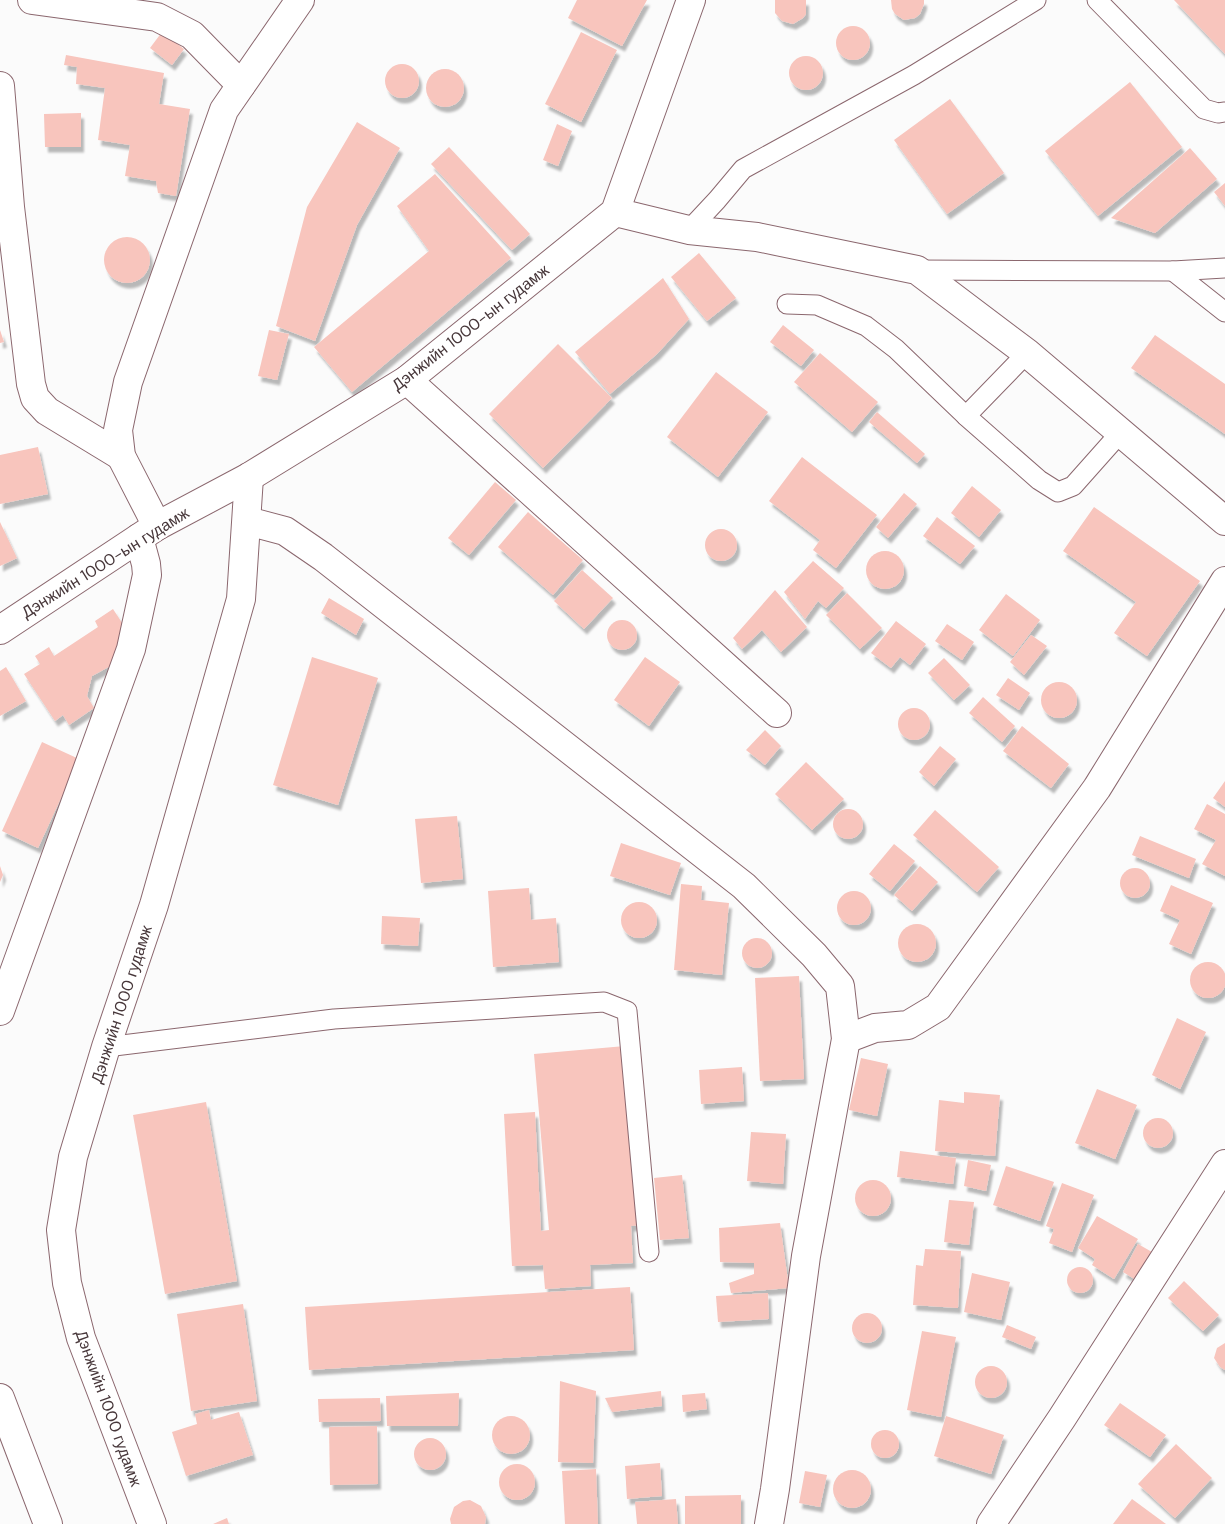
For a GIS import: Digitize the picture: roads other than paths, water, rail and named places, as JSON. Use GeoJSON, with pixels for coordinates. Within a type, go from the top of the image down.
{"type":"FeatureCollection","features":[{"type":"Feature","properties":{"kind":"street"},"geometry":{"type":"LineString","coordinates":[[32,0],[157,17],[192,34],[241,85]]}},
{"type":"Feature","properties":{"kind":"street"},"geometry":{"type":"LineString","coordinates":[[0,1011],[131,649],[147,576],[148,532],[121,456],[118,430],[128,382],[224,110],[300,0]]}},
{"type":"Feature","properties":{"kind":"street"},"geometry":{"type":"LineString","coordinates":[[690,0],[615,212],[689,230],[757,237],[917,270],[1027,353],[1225,521]]}},
{"type":"Feature","properties":{"kind":"street"},"geometry":{"type":"LineString","coordinates":[[0,86],[10,207],[31,384],[35,398],[47,411],[121,456]]}},
{"type":"Feature","properties":{"kind":"street","name":"Дэнжийн 1000-ын гудамж"},"geometry":{"type":"LineString","coordinates":[[0,630],[148,532],[249,477],[407,380],[615,212]]}},
{"type":"Feature","properties":{"kind":"street"},"geometry":{"type":"LineString","coordinates":[[407,380],[777,713]]}},
{"type":"Feature","properties":{"kind":"street","name":"Дэнжийн 1000 гудамж"},"geometry":{"type":"LineString","coordinates":[[152,1524],[81,1338],[67,1283],[60,1230],[73,1157],[106,1047],[154,905],[241,600],[249,477]]}},
{"type":"Feature","properties":{"kind":"street"},"geometry":{"type":"LineString","coordinates":[[247,521],[285,531],[323,557],[744,886],[814,954],[840,986],[846,1039],[806,1256],[769,1524]]}},
{"type":"Feature","properties":{"kind":"street"},"geometry":{"type":"LineString","coordinates":[[846,1039],[875,1028],[908,1025],[938,1007],[1097,788],[1225,582]]}},
{"type":"Feature","properties":{"kind":"street"},"geometry":{"type":"LineString","coordinates":[[991,1524],[1062,1418],[1225,1164]]}},
{"type":"Feature","properties":{"kind":"street"},"geometry":{"type":"LineString","coordinates":[[0,1398],[48,1524]]}},
{"type":"Feature","properties":{"kind":"lane"},"geometry":{"type":"LineString","coordinates":[[689,230],[743,169],[914,75],[1036,0]]}},
{"type":"Feature","properties":{"kind":"lane"},"geometry":{"type":"LineString","coordinates":[[1097,0],[1204,109],[1218,113],[1225,112]]}},
{"type":"Feature","properties":{"kind":"lane"},"geometry":{"type":"LineString","coordinates":[[917,270],[1173,271],[1225,268]]}},
{"type":"Feature","properties":{"kind":"lane"},"geometry":{"type":"LineString","coordinates":[[1173,271],[1225,312]]}},
{"type":"Feature","properties":{"kind":"lane"},"geometry":{"type":"LineString","coordinates":[[787,304],[817,305],[866,326],[896,349],[966,416],[1039,480],[1058,492],[1073,486],[1121,432]]}},
{"type":"Feature","properties":{"kind":"lane"},"geometry":{"type":"LineString","coordinates":[[966,416],[1027,353]]}},
{"type":"Feature","properties":{"kind":"lane"},"geometry":{"type":"LineString","coordinates":[[106,1047],[334,1019],[604,1002],[627,1012],[649,1252]]}}]}
